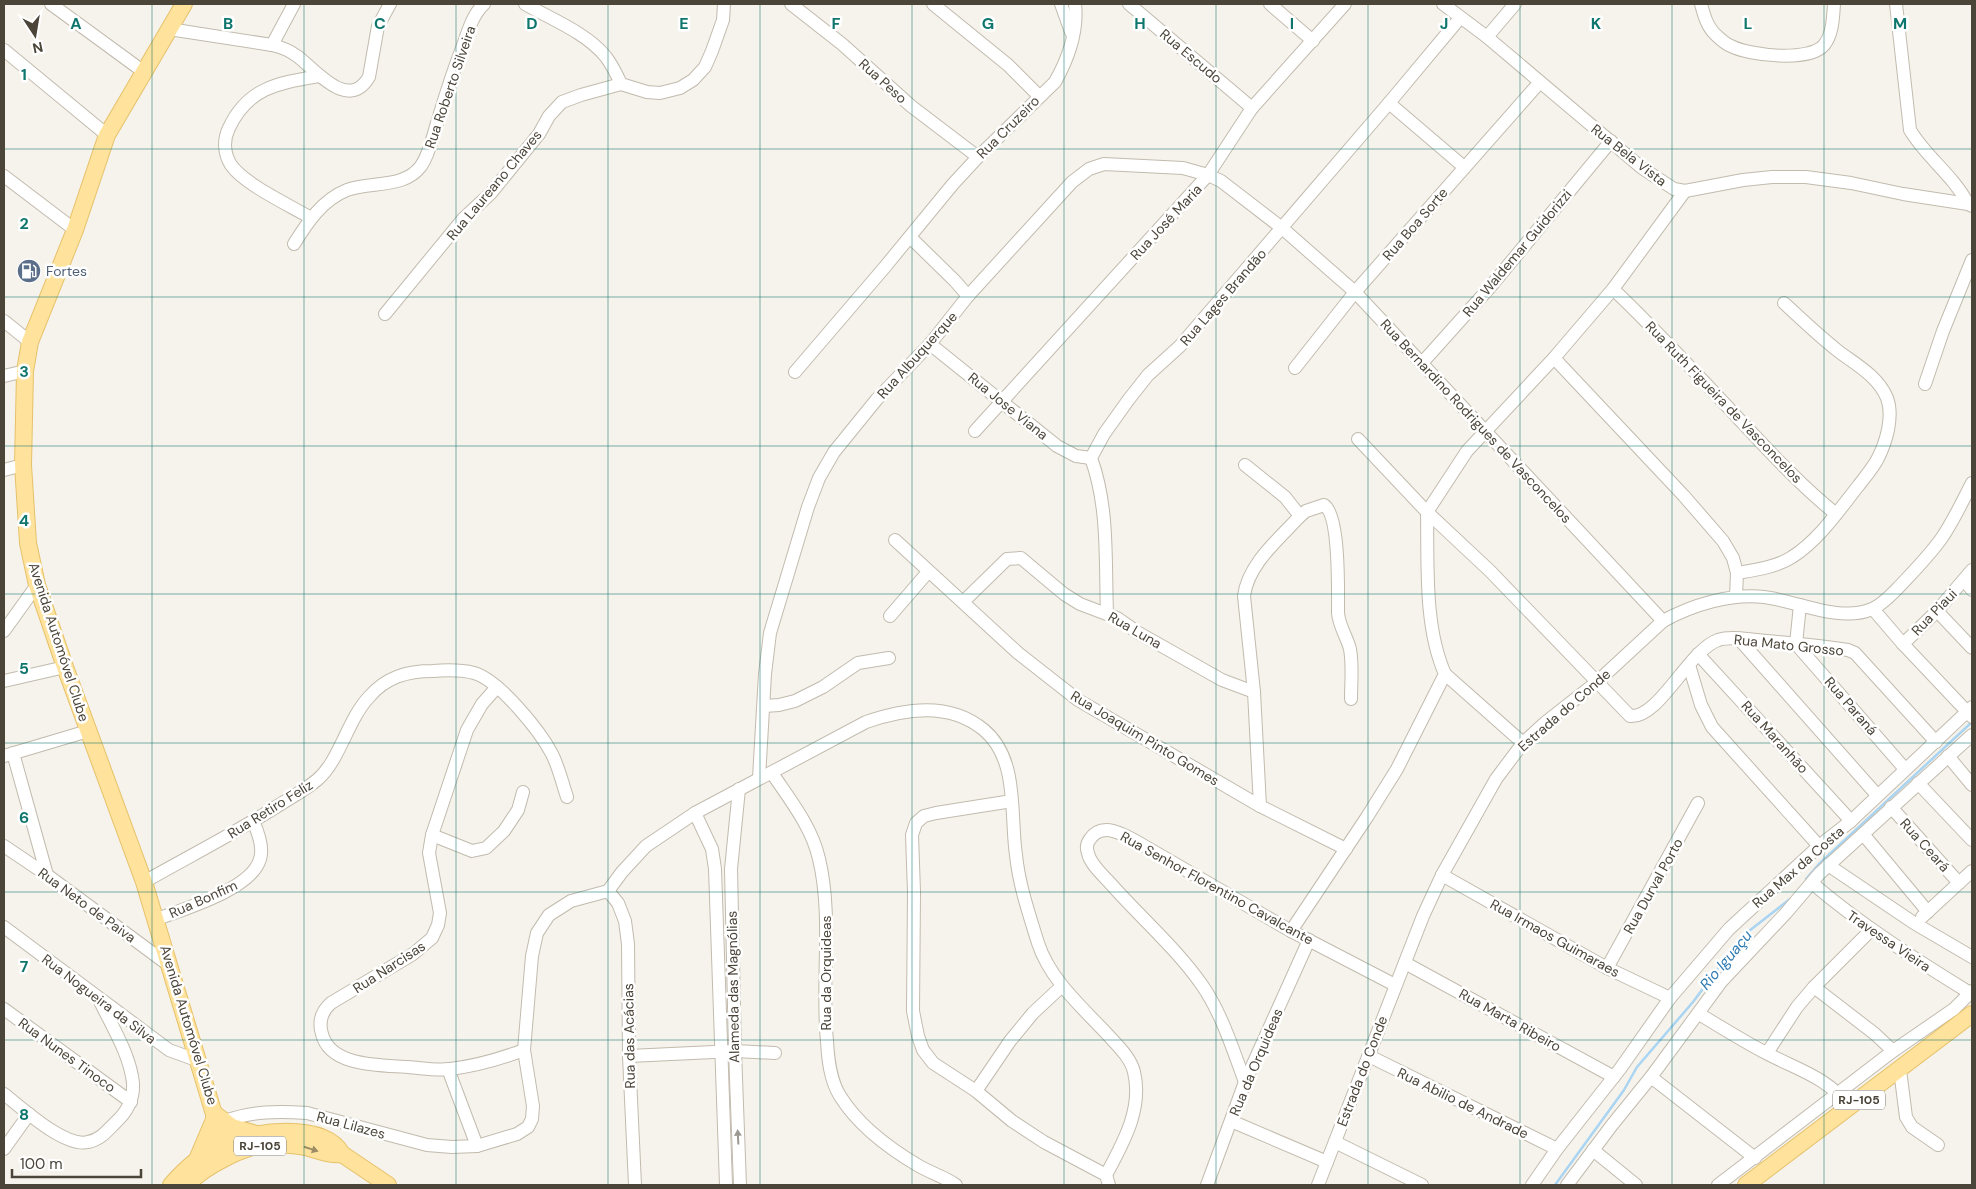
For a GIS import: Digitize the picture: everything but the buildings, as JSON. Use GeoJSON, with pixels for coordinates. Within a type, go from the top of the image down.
{"type":"FeatureCollection","features":[{"type":"Feature","properties":{"kind":"main road","name":"Avenida Automóvel Clube"},"geometry":{"type":"LineString","coordinates":[[184,4],[107,135],[74,230],[30,342],[25,371],[23,465],[28,544],[37,585],[64,667],[157,919],[199,1061],[220,1118],[224,1144]]}},
{"type":"Feature","properties":{"kind":"main road","name":"RJ-105"},"geometry":{"type":"LineString","coordinates":[[1747,1185],[1972,1014]]}},
{"type":"Feature","properties":{"kind":"main road"},"geometry":{"type":"LineString","coordinates":[[204,1164],[220,1118],[244,1131],[253,1141]]}},
{"type":"Feature","properties":{"kind":"main road","name":"RJ-105"},"geometry":{"type":"LineString","coordinates":[[172,1185],[204,1164],[253,1141],[277,1145],[302,1146],[333,1155],[342,1154],[387,1185]]}},
{"type":"Feature","properties":{"kind":"main road"},"geometry":{"type":"LineString","coordinates":[[204,1164],[224,1144],[253,1141]]}},
{"type":"Feature","properties":{"kind":"main road","name":"RJ-105"},"geometry":{"type":"LineString","coordinates":[[187,1185],[204,1164]]}},
{"type":"Feature","properties":{"kind":"street"},"geometry":{"type":"LineString","coordinates":[[51,4],[144,72]]}},
{"type":"Feature","properties":{"kind":"street"},"geometry":{"type":"LineString","coordinates":[[272,45],[294,4]]}},
{"type":"Feature","properties":{"kind":"street"},"geometry":{"type":"LineString","coordinates":[[169,29],[272,45],[297,56],[334,86],[347,91],[358,90],[369,77],[378,26],[390,4]]}},
{"type":"Feature","properties":{"kind":"street","name":"Rua Roberto Silveira"},"geometry":{"type":"LineString","coordinates":[[294,244],[311,218],[329,201],[345,191],[406,180],[422,165],[430,149],[459,54],[472,21],[484,4]]}},
{"type":"Feature","properties":{"kind":"street"},"geometry":{"type":"LineString","coordinates":[[525,4],[599,49],[607,58],[621,84],[647,92],[660,93],[680,88],[693,80],[705,67],[723,20],[725,4]]}},
{"type":"Feature","properties":{"kind":"street","name":"Rua Peso"},"geometry":{"type":"LineString","coordinates":[[791,4],[842,44],[911,106],[978,157]]}},
{"type":"Feature","properties":{"kind":"street"},"geometry":{"type":"LineString","coordinates":[[933,4],[1008,65],[1039,96]]}},
{"type":"Feature","properties":{"kind":"street"},"geometry":{"type":"LineString","coordinates":[[1061,4],[1073,37]]}},
{"type":"Feature","properties":{"kind":"street","name":"Rua Cruzeiro"},"geometry":{"type":"LineString","coordinates":[[795,372],[910,237],[952,184],[1054,82],[1062,71],[1073,37],[1075,4]]}},
{"type":"Feature","properties":{"kind":"street","name":"Rua Escudo"},"geometry":{"type":"LineString","coordinates":[[1129,4],[1252,108]]}},
{"type":"Feature","properties":{"kind":"street"},"geometry":{"type":"LineString","coordinates":[[1270,4],[1313,41]]}},
{"type":"Feature","properties":{"kind":"street","name":"Rua José Maria"},"geometry":{"type":"LineString","coordinates":[[975,431],[1208,175],[1252,108],[1345,4]]}},
{"type":"Feature","properties":{"kind":"street","name":"Rua Bela Vista"},"geometry":{"type":"LineString","coordinates":[[1443,4],[1488,37],[1642,168],[1674,189],[1685,191]]}},
{"type":"Feature","properties":{"kind":"street"},"geometry":{"type":"LineString","coordinates":[[1488,37],[1515,4]]}},
{"type":"Feature","properties":{"kind":"street"},"geometry":{"type":"LineString","coordinates":[[1701,4],[1708,24],[1716,35],[1732,46],[1751,52],[1803,55],[1814,52],[1824,46],[1833,21],[1834,4]]}},
{"type":"Feature","properties":{"kind":"street"},"geometry":{"type":"LineString","coordinates":[[1896,4],[1910,130],[1918,144],[1954,181],[1970,205]]}},
{"type":"Feature","properties":{"kind":"street","name":"Rua Lages Brandão"},"geometry":{"type":"LineString","coordinates":[[1091,458],[1114,418],[1148,375],[1180,346],[1460,18]]}},
{"type":"Feature","properties":{"kind":"street"},"geometry":{"type":"LineString","coordinates":[[4,50],[107,135]]}},
{"type":"Feature","properties":{"kind":"street"},"geometry":{"type":"LineString","coordinates":[[311,218],[245,179],[232,166],[226,153],[225,143],[227,132],[236,114],[243,104],[260,91],[276,85],[320,76]]}},
{"type":"Feature","properties":{"kind":"street","name":"Rua Boa Sorte"},"geometry":{"type":"LineString","coordinates":[[1295,368],[1355,292],[1540,82]]}},
{"type":"Feature","properties":{"kind":"street","name":"Rua Laureano Chaves"},"geometry":{"type":"LineString","coordinates":[[385,314],[463,218],[491,192],[539,134],[549,116],[562,102],[581,94],[621,84]]}},
{"type":"Feature","properties":{"kind":"street"},"geometry":{"type":"LineString","coordinates":[[1389,103],[1464,167]]}},
{"type":"Feature","properties":{"kind":"street","name":"Rua Waldemar Guidorizzi"},"geometry":{"type":"LineString","coordinates":[[1422,363],[1491,286],[1611,142]]}},
{"type":"Feature","properties":{"kind":"street","name":"Rua Albuquerque"},"geometry":{"type":"LineString","coordinates":[[759,778],[765,674],[770,633],[808,507],[819,478],[834,452],[877,399],[930,344],[968,296],[1072,182],[1089,169],[1104,164],[1137,164],[1183,168],[1221,181],[1282,228]]}},
{"type":"Feature","properties":{"kind":"street"},"geometry":{"type":"LineString","coordinates":[[4,176],[74,230]]}},
{"type":"Feature","properties":{"kind":"street"},"geometry":{"type":"LineString","coordinates":[[1523,743],[1445,674],[1436,655],[1429,588],[1427,512],[1467,451],[1554,358],[1613,289],[1685,191],[1743,180],[1772,177],[1806,177],[1851,183],[1970,205]]}},
{"type":"Feature","properties":{"kind":"street","name":"Rua Bernardino Rodrigues de Vasconcelos"},"geometry":{"type":"LineString","coordinates":[[1282,228],[1355,292],[1663,621]]}},
{"type":"Feature","properties":{"kind":"street"},"geometry":{"type":"LineString","coordinates":[[910,237],[956,281],[968,296]]}},
{"type":"Feature","properties":{"kind":"street"},"geometry":{"type":"LineString","coordinates":[[1925,384],[1943,331],[1972,260]]}},
{"type":"Feature","properties":{"kind":"street","name":"Rua Ruth Figueira de Vasconcelos"},"geometry":{"type":"LineString","coordinates":[[1613,289],[1664,338],[1786,469],[1812,495],[1836,514]]}},
{"type":"Feature","properties":{"kind":"street"},"geometry":{"type":"LineString","coordinates":[[1737,573],[1773,565],[1791,558],[1809,544],[1836,514],[1876,462],[1886,440],[1889,421],[1888,400],[1883,389],[1863,369],[1784,303]]}},
{"type":"Feature","properties":{"kind":"street"},"geometry":{"type":"LineString","coordinates":[[4,321],[30,342]]}},
{"type":"Feature","properties":{"kind":"street","name":"Rua Jose Viana"},"geometry":{"type":"LineString","coordinates":[[930,344],[1069,454],[1091,458]]}},
{"type":"Feature","properties":{"kind":"street"},"geometry":{"type":"LineString","coordinates":[[1554,358],[1684,496],[1723,541],[1733,558],[1737,573],[1736,596]]}},
{"type":"Feature","properties":{"kind":"street"},"geometry":{"type":"LineString","coordinates":[[4,376],[25,371]]}},
{"type":"Feature","properties":{"kind":"street"},"geometry":{"type":"LineString","coordinates":[[1358,439],[1427,512],[1490,571],[1597,682]]}},
{"type":"Feature","properties":{"kind":"street"},"geometry":{"type":"LineString","coordinates":[[1091,458],[1099,479],[1104,513],[1107,613]]}},
{"type":"Feature","properties":{"kind":"street"},"geometry":{"type":"LineString","coordinates":[[4,470],[23,465]]}},
{"type":"Feature","properties":{"kind":"street"},"geometry":{"type":"LineString","coordinates":[[1245,465],[1285,497],[1300,516]]}},
{"type":"Feature","properties":{"kind":"street","name":"Estrada do Conde"},"geometry":{"type":"LineString","coordinates":[[1318,1185],[1370,1056],[1395,985],[1442,875],[1496,779],[1523,743],[1546,722],[1597,682],[1663,621],[1671,616],[1736,596],[1766,597],[1840,613],[1857,613],[1873,609],[1890,596],[1915,571],[1941,539],[1972,483]]}},
{"type":"Feature","properties":{"kind":"street"},"geometry":{"type":"LineString","coordinates":[[1260,806],[1254,692],[1244,596],[1245,587],[1256,566],[1300,516],[1318,506],[1324,505],[1330,510],[1339,575],[1339,619],[1350,649],[1351,699]]}},
{"type":"Feature","properties":{"kind":"street","name":"Rua Joaquim Pinto Gomes"},"geometry":{"type":"LineString","coordinates":[[895,540],[1018,653],[1078,700],[1260,806],[1346,850]]}},
{"type":"Feature","properties":{"kind":"street","name":"Rua Luna"},"geometry":{"type":"LineString","coordinates":[[963,602],[1007,559],[1021,558],[1064,594],[1080,604],[1107,613],[1222,680],[1254,692]]}},
{"type":"Feature","properties":{"kind":"street"},"geometry":{"type":"LineString","coordinates":[[890,616],[928,572]]}},
{"type":"Feature","properties":{"kind":"street","name":"Rua Piaui"},"geometry":{"type":"LineString","coordinates":[[1902,644],[1969,580]]}},
{"type":"Feature","properties":{"kind":"street"},"geometry":{"type":"LineString","coordinates":[[4,631],[37,585]]}},
{"type":"Feature","properties":{"kind":"street"},"geometry":{"type":"LineString","coordinates":[[1796,644],[1800,605]]}},
{"type":"Feature","properties":{"kind":"street"},"geometry":{"type":"LineString","coordinates":[[1873,609],[1902,644],[1970,712]]}},
{"type":"Feature","properties":{"kind":"street"},"geometry":{"type":"LineString","coordinates":[[1938,611],[1972,648]]}},
{"type":"Feature","properties":{"kind":"street","name":"Rua Mato Grosso"},"geometry":{"type":"LineString","coordinates":[[1597,682],[1630,716],[1637,716],[1652,707],[1698,654],[1720,639],[1739,639],[1848,650],[1861,660],[1936,742]]}},
{"type":"Feature","properties":{"kind":"street"},"geometry":{"type":"LineString","coordinates":[[1739,639],[1878,795]]}},
{"type":"Feature","properties":{"kind":"street","name":"Rua Paraná"},"geometry":{"type":"LineString","coordinates":[[1796,644],[1905,768]]}},
{"type":"Feature","properties":{"kind":"street","name":"Rua Maranhão"},"geometry":{"type":"LineString","coordinates":[[1698,654],[1851,821]]}},
{"type":"Feature","properties":{"kind":"street"},"geometry":{"type":"LineString","coordinates":[[764,706],[795,702],[858,663],[889,658]]}},
{"type":"Feature","properties":{"kind":"street"},"geometry":{"type":"LineString","coordinates":[[1689,665],[1701,705],[1712,727],[1819,846]]}},
{"type":"Feature","properties":{"kind":"street"},"geometry":{"type":"LineString","coordinates":[[4,681],[64,667]]}},
{"type":"Feature","properties":{"kind":"street","name":"Rua Retiro Feliz"},"geometry":{"type":"LineString","coordinates":[[144,882],[253,821],[318,779],[328,766],[348,728],[368,697],[385,681],[399,675],[422,671],[446,670],[474,673],[487,679],[512,700],[551,752],[559,769],[566,797]]}},
{"type":"Feature","properties":{"kind":"street"},"geometry":{"type":"LineString","coordinates":[[1291,931],[1346,850],[1397,769],[1445,674]]}},
{"type":"Feature","properties":{"kind":"street","name":"Rua Narcisas"},"geometry":{"type":"LineString","coordinates":[[497,687],[482,704],[467,730],[432,835],[429,853],[440,914],[438,925],[432,938],[413,954],[331,1003],[322,1015],[320,1029],[323,1041],[330,1050],[342,1057],[366,1064],[448,1070],[490,1062],[524,1050]]}},
{"type":"Feature","properties":{"kind":"street"},"geometry":{"type":"LineString","coordinates":[[524,1050],[532,956],[537,933],[549,915],[571,901],[608,891],[622,872],[646,846],[695,813],[810,751],[866,722],[892,713],[916,709],[939,711],[965,718],[985,730],[997,746],[1004,760],[1010,780],[1012,801],[1016,856],[1038,945],[1047,965],[1062,986],[1114,1042],[1134,1069],[1137,1099],[1126,1136],[1107,1180],[1012,1121],[976,1091],[933,1063],[923,1050],[918,1036],[914,1011],[912,835],[916,824],[924,816],[1012,801]]}},
{"type":"Feature","properties":{"kind":"street","name":"Rua Max da Costa"},"geometry":{"type":"LineString","coordinates":[[1532,1185],[1557,1149],[1614,1077],[1670,998],[1729,929],[1819,846],[1851,821],[1905,768],[1970,712]]}},
{"type":"Feature","properties":{"kind":"street"},"geometry":{"type":"LineString","coordinates":[[47,875],[8,755],[88,731]]}},
{"type":"Feature","properties":{"kind":"street","name":"Rua Max da Costa"},"geometry":{"type":"LineString","coordinates":[[1567,1185],[1722,982],[1828,865],[1972,735]]}},
{"type":"Feature","properties":{"kind":"street"},"geometry":{"type":"LineString","coordinates":[[1948,756],[1972,785]]}},
{"type":"Feature","properties":{"kind":"street","name":"Rua da Orquideas"},"geometry":{"type":"LineString","coordinates":[[772,773],[807,827],[820,859],[825,890],[826,916],[824,1011],[828,1054],[833,1080],[839,1095],[851,1111],[898,1154],[956,1185]]}},
{"type":"Feature","properties":{"kind":"street"},"geometry":{"type":"LineString","coordinates":[[1918,783],[1972,840]]}},
{"type":"Feature","properties":{"kind":"street","name":"Alameda das Magnólias"},"geometry":{"type":"LineString","coordinates":[[739,789],[731,869],[732,963],[740,1185]]}},
{"type":"Feature","properties":{"kind":"street"},"geometry":{"type":"LineString","coordinates":[[432,835],[472,851],[486,848],[504,831],[518,810],[523,792]]}},
{"type":"Feature","properties":{"kind":"street","name":"Rua Durval Porto"},"geometry":{"type":"LineString","coordinates":[[1607,968],[1698,803]]}},
{"type":"Feature","properties":{"kind":"street","name":"Rua Ceará"},"geometry":{"type":"LineString","coordinates":[[1891,807],[1959,883]]}},
{"type":"Feature","properties":{"kind":"street","name":"Alameda das Magnólias"},"geometry":{"type":"LineString","coordinates":[[695,813],[708,838],[714,858],[726,1185]]}},
{"type":"Feature","properties":{"kind":"street","name":"Rua Bonfim"},"geometry":{"type":"LineString","coordinates":[[157,919],[242,882],[256,868],[261,858],[260,843],[253,821]]}},
{"type":"Feature","properties":{"kind":"street","name":"Rua Senhor Florentino Cavalcante"},"geometry":{"type":"LineString","coordinates":[[1245,1082],[1218,1015],[1202,986],[1088,856],[1088,841],[1094,834],[1101,830],[1110,829],[1119,832],[1291,931],[1395,985]]}},
{"type":"Feature","properties":{"kind":"street"},"geometry":{"type":"LineString","coordinates":[[1863,834],[1928,912]]}},
{"type":"Feature","properties":{"kind":"street","name":"Rua Neto de Paiva"},"geometry":{"type":"LineString","coordinates":[[4,846],[47,875],[170,966]]}},
{"type":"Feature","properties":{"kind":"street"},"geometry":{"type":"LineString","coordinates":[[1828,865],[1914,923],[1972,957]]}},
{"type":"Feature","properties":{"kind":"street"},"geometry":{"type":"LineString","coordinates":[[1914,923],[1972,870]]}},
{"type":"Feature","properties":{"kind":"street","name":"Rua Irmaos Guimaraes"},"geometry":{"type":"LineString","coordinates":[[1442,875],[1607,968],[1670,998]]}},
{"type":"Feature","properties":{"kind":"street","name":"Travessa Vieira"},"geometry":{"type":"LineString","coordinates":[[1812,883],[1843,910],[1871,930],[1971,992]]}},
{"type":"Feature","properties":{"kind":"street","name":"Rua das Acácias"},"geometry":{"type":"LineString","coordinates":[[608,891],[618,903],[625,921],[628,944],[629,1056],[635,1185]]}},
{"type":"Feature","properties":{"kind":"street","name":"Rua Nogueira da Silva"},"geometry":{"type":"LineString","coordinates":[[4,927],[169,1050],[199,1061]]}},
{"type":"Feature","properties":{"kind":"street"},"geometry":{"type":"LineString","coordinates":[[1766,1053],[1797,1007],[1814,987],[1871,930]]}},
{"type":"Feature","properties":{"kind":"street","name":"Rua da Orquideas"},"geometry":{"type":"LineString","coordinates":[[1207,1185],[1245,1082],[1309,940]]}},
{"type":"Feature","properties":{"kind":"street"},"geometry":{"type":"LineString","coordinates":[[719,963],[732,963]]}},
{"type":"Feature","properties":{"kind":"street","name":"Rua Marta Ribeiro"},"geometry":{"type":"LineString","coordinates":[[1405,963],[1614,1077]]}},
{"type":"Feature","properties":{"kind":"street"},"geometry":{"type":"LineString","coordinates":[[976,1091],[1010,1040],[1033,1013],[1062,986]]}},
{"type":"Feature","properties":{"kind":"street"},"geometry":{"type":"LineString","coordinates":[[1814,987],[1875,1034],[1893,1051]]}},
{"type":"Feature","properties":{"kind":"street"},"geometry":{"type":"LineString","coordinates":[[1718,1185],[1893,1051],[1954,1009],[1971,992]]}},
{"type":"Feature","properties":{"kind":"street"},"geometry":{"type":"LineString","coordinates":[[4,1094],[57,1134],[73,1142],[86,1143],[100,1138],[123,1116],[131,1102],[133,1086],[131,1069],[99,998]]}},
{"type":"Feature","properties":{"kind":"street","name":"Rua Nunes Tinoco"},"geometry":{"type":"LineString","coordinates":[[4,1009],[131,1102]]}},
{"type":"Feature","properties":{"kind":"street"},"geometry":{"type":"LineString","coordinates":[[1699,1014],[1766,1053],[1825,1082],[1839,1093],[1850,1107]]}},
{"type":"Feature","properties":{"kind":"street","name":"Rua Lilazes"},"geometry":{"type":"LineString","coordinates":[[220,1118],[254,1113],[307,1113],[427,1146],[477,1146],[517,1134],[528,1127],[532,1118],[533,1106],[524,1050]]}},
{"type":"Feature","properties":{"kind":"street"},"geometry":{"type":"LineString","coordinates":[[629,1056],[735,1051],[775,1052]]}},
{"type":"Feature","properties":{"kind":"street","name":"Rua Abilio de Andrade"},"geometry":{"type":"LineString","coordinates":[[1370,1056],[1557,1149]]}},
{"type":"Feature","properties":{"kind":"street"},"geometry":{"type":"LineString","coordinates":[[448,1070],[477,1146]]}},
{"type":"Feature","properties":{"kind":"street"},"geometry":{"type":"LineString","coordinates":[[1870,1070],[1881,1084]]}},
{"type":"Feature","properties":{"kind":"street"},"geometry":{"type":"LineString","coordinates":[[1900,1070],[1906,1117],[1912,1127],[1938,1145]]}},
{"type":"Feature","properties":{"kind":"street"},"geometry":{"type":"LineString","coordinates":[[1651,1077],[1755,1158]]}},
{"type":"Feature","properties":{"kind":"street"},"geometry":{"type":"LineString","coordinates":[[4,1149],[29,1114]]}},
{"type":"Feature","properties":{"kind":"street"},"geometry":{"type":"LineString","coordinates":[[1231,1121],[1327,1162]]}},
{"type":"Feature","properties":{"kind":"street"},"geometry":{"type":"LineString","coordinates":[[1335,1142],[1422,1185]]}},
{"type":"Feature","properties":{"kind":"street"},"geometry":{"type":"LineString","coordinates":[[1593,1150],[1636,1185]]}},
{"type":"Feature","properties":{"kind":"waterway","name":"Rio Iguaçu"},"geometry":{"type":"LineString","coordinates":[[1806,879],[1819,864],[1972,722]]}},
{"type":"Feature","properties":{"kind":"waterway","name":"Rio Iguaçu"},"geometry":{"type":"LineString","coordinates":[[1555,1185],[1624,1090],[1637,1067],[1693,1002],[1729,954],[1749,931],[1790,899]]}},
{"type":"Feature","properties":{"kind":"place","name":"Fortes"},"geometry":{"type":"Point","coordinates":[29,271]}}]}
